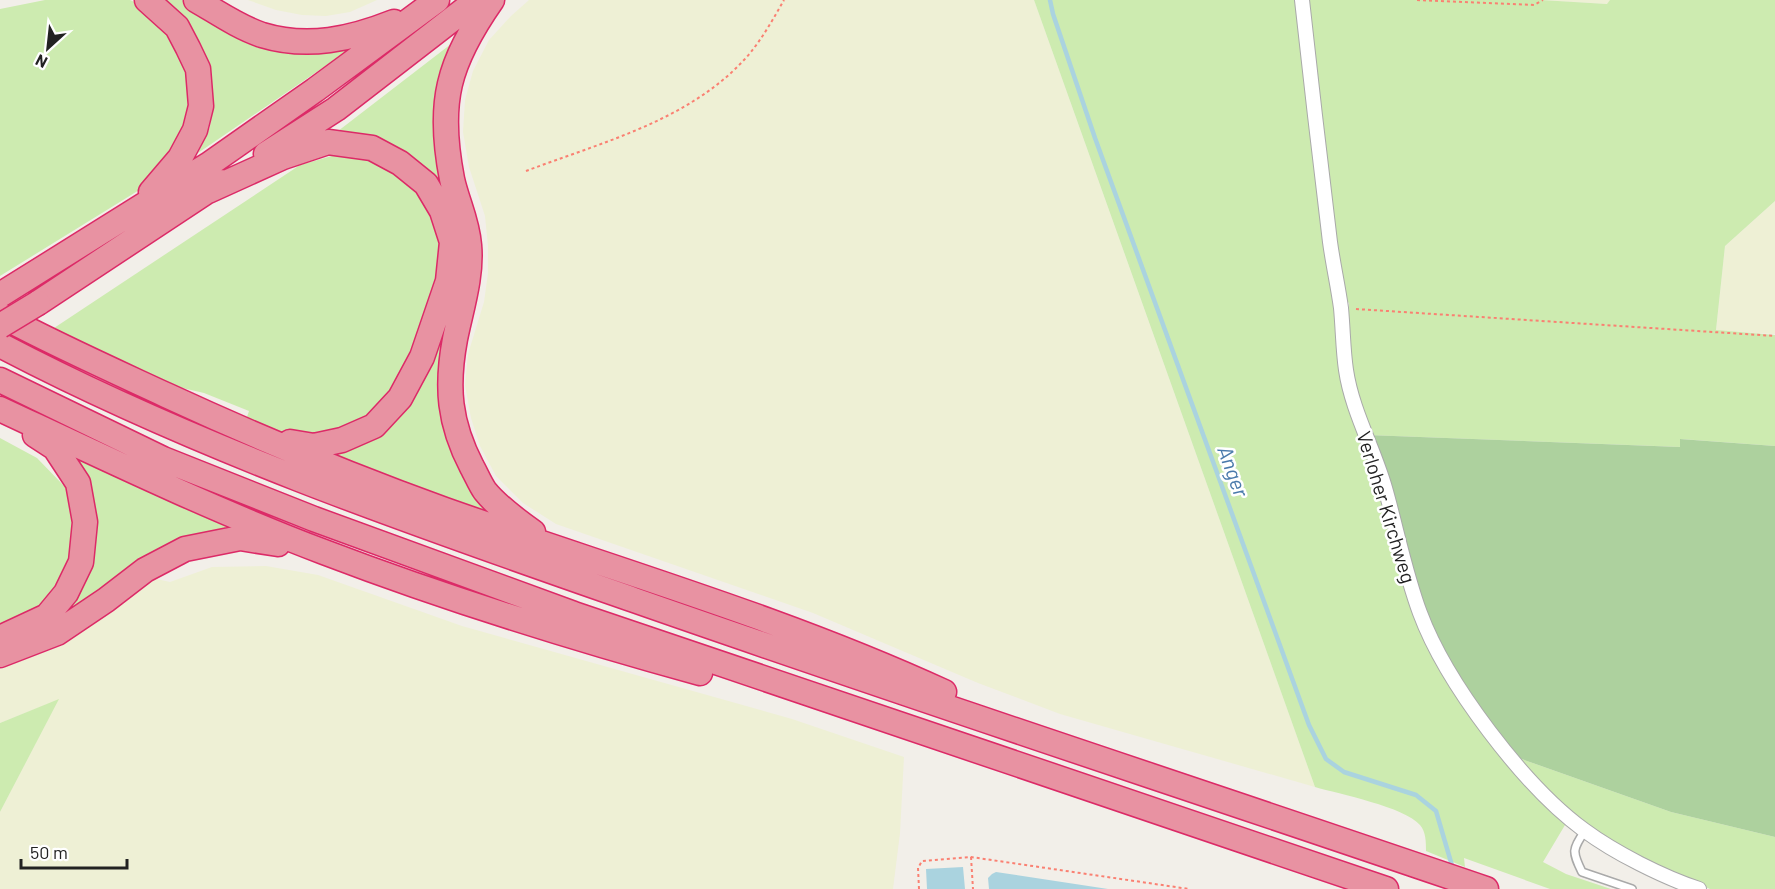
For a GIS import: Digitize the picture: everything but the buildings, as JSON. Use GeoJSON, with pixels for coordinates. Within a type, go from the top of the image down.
{"type":"FeatureCollection","features":[{"type":"Feature","properties":{"kind":"highway"},"geometry":{"type":"LineString","coordinates":[[122,220],[161,182],[180,158],[195,130],[201,106],[198,69],[193,58],[177,27],[147,0]]}},
{"type":"Feature","properties":{"kind":"highway"},"geometry":{"type":"LineString","coordinates":[[196,0],[237,24],[263,35],[305,43],[364,34],[429,6]]}},
{"type":"Feature","properties":{"kind":"highway"},"geometry":{"type":"LineString","coordinates":[[0,326],[336,109],[477,0]]}},
{"type":"Feature","properties":{"kind":"highway"},"geometry":{"type":"LineString","coordinates":[[492,0],[472,28],[453,67],[446,104],[445,138],[453,182],[464,214],[470,246],[469,269],[449,376],[452,417],[462,448],[485,490],[506,512],[534,532],[581,556]]}},
{"type":"Feature","properties":{"kind":"highway"},"geometry":{"type":"LineString","coordinates":[[5,292],[208,165],[429,6]]}},
{"type":"Feature","properties":{"kind":"highway"},"geometry":{"type":"LineString","coordinates":[[208,191],[283,157],[328,142],[372,148],[400,163],[426,184],[442,211],[452,242],[448,281],[422,357],[400,398],[374,426],[342,440],[314,446],[285,441],[217,418]]}},
{"type":"Feature","properties":{"kind":"highway"},"geometry":{"type":"LineString","coordinates":[[0,315],[53,344],[217,418],[349,474],[444,510],[811,635],[885,664],[1050,741]]}},
{"type":"Feature","properties":{"kind":"highway"},"geometry":{"type":"LineString","coordinates":[[0,345],[172,428],[328,491],[831,669],[1480,887]]}},
{"type":"Feature","properties":{"kind":"highway"},"geometry":{"type":"LineString","coordinates":[[0,380],[163,459],[314,519],[574,614],[1386,889]]}},
{"type":"Feature","properties":{"kind":"highway"},"geometry":{"type":"LineString","coordinates":[[0,410],[165,487],[324,552],[498,614],[720,678],[828,701]]}},
{"type":"Feature","properties":{"kind":"highway"},"geometry":{"type":"LineString","coordinates":[[0,410],[55,448],[78,483],[85,522],[81,562],[66,593],[47,616],[0,638]]}},
{"type":"Feature","properties":{"kind":"highway"},"geometry":{"type":"LineString","coordinates":[[0,655],[57,633],[145,570],[185,549],[240,538],[324,552]]}},
{"type":"Feature","properties":{"kind":"street","name":"Verloher Kirchweg"},"geometry":{"type":"LineString","coordinates":[[1302,0],[1331,244],[1341,308],[1346,371],[1353,398],[1380,470],[1420,613],[1454,679],[1500,744],[1558,808],[1585,831],[1631,858],[1699,889]]}},
{"type":"Feature","properties":{"kind":"lane"},"geometry":{"type":"LineString","coordinates":[[1585,831],[1574,846],[1574,856],[1582,872],[1632,889]]}},
{"type":"Feature","properties":{"kind":"path"},"geometry":{"type":"LineString","coordinates":[[526,171],[636,130],[701,96],[743,62],[762,38],[784,0]]}},
{"type":"Feature","properties":{"kind":"path"},"geometry":{"type":"LineString","coordinates":[[1417,0],[1534,5],[1543,0]]}},
{"type":"Feature","properties":{"kind":"path"},"geometry":{"type":"LineString","coordinates":[[1341,308],[1775,336]]}},
{"type":"Feature","properties":{"kind":"path"},"geometry":{"type":"LineString","coordinates":[[919,889],[918,868],[922,861],[971,857],[1189,889]]}},
{"type":"Feature","properties":{"kind":"path"},"geometry":{"type":"LineString","coordinates":[[971,857],[973,889]]}},
{"type":"Feature","properties":{"kind":"green space"},"geometry":{"type":"Polygon","coordinates":[[[45,0],[130,0],[148,8],[172,32],[191,69],[194,108],[157,179],[0,276],[0,9],[45,0]]]}},
{"type":"Feature","properties":{"kind":"green space"},"geometry":{"type":"Polygon","coordinates":[[[160,0],[182,0],[233,30],[353,47],[198,153],[210,127],[213,91],[205,55],[189,23],[160,0]]]}},
{"type":"Feature","properties":{"kind":"green space"},"geometry":{"type":"Polygon","coordinates":[[[248,0],[377,0],[350,12],[326,16],[302,15],[276,10],[248,0]]]}},
{"type":"Feature","properties":{"kind":"green space"},"geometry":{"type":"Polygon","coordinates":[[[529,0],[1034,0],[1315,787],[1060,714],[978,683],[813,613],[556,524],[523,503],[496,476],[480,446],[471,418],[465,385],[468,354],[484,302],[488,273],[488,246],[485,216],[469,167],[463,132],[465,100],[473,71],[489,40],[529,0]]]}},
{"type":"Feature","properties":{"kind":"green space"},"geometry":{"type":"Polygon","coordinates":[[[1034,0],[1299,0],[1344,371],[1452,680],[1568,820],[1543,862],[1566,874],[1611,889],[1550,889],[1464,858],[1465,867],[1426,851],[1426,841],[1420,825],[1401,812],[1315,787],[1034,0]]]}},
{"type":"Feature","properties":{"kind":"green space"},"geometry":{"type":"Polygon","coordinates":[[[1304,0],[1541,0],[1607,4],[1610,0],[1775,0],[1775,201],[1725,246],[1716,330],[1775,335],[1775,446],[1681,439],[1681,447],[1367,435],[1354,398],[1344,321],[1349,315],[1349,303],[1344,299],[1304,0]]]}},
{"type":"Feature","properties":{"kind":"green space"},"geometry":{"type":"Polygon","coordinates":[[[1541,0],[1610,0],[1608,4],[1541,0]]]}},
{"type":"Feature","properties":{"kind":"green space"},"geometry":{"type":"Polygon","coordinates":[[[464,34],[448,64],[456,206],[329,138],[464,34]]]}},
{"type":"Feature","properties":{"kind":"green space"},"geometry":{"type":"Polygon","coordinates":[[[339,154],[377,159],[423,189],[445,244],[442,282],[417,356],[369,421],[341,434],[285,435],[246,420],[249,411],[204,393],[161,383],[51,330],[300,165],[339,154]]]}},
{"type":"Feature","properties":{"kind":"green space"},"geometry":{"type":"Polygon","coordinates":[[[1775,201],[1775,334],[1716,331],[1725,246],[1775,201]]]}},
{"type":"Feature","properties":{"kind":"green space"},"geometry":{"type":"Polygon","coordinates":[[[450,312],[441,376],[499,521],[325,458],[374,439],[406,410],[432,363],[450,312]]]}},
{"type":"Feature","properties":{"kind":"green space"},"geometry":{"type":"Polygon","coordinates":[[[1367,435],[1680,447],[1680,439],[1775,446],[1775,837],[1671,812],[1513,756],[1434,639],[1367,435]]]}},
{"type":"Feature","properties":{"kind":"green space"},"geometry":{"type":"Polygon","coordinates":[[[0,438],[37,458],[67,489],[77,528],[71,563],[53,593],[33,613],[0,627],[0,438]]]}},
{"type":"Feature","properties":{"kind":"green space"},"geometry":{"type":"Polygon","coordinates":[[[73,454],[248,531],[101,596],[51,621],[89,565],[73,454]]]}},
{"type":"Feature","properties":{"kind":"green space"},"geometry":{"type":"Polygon","coordinates":[[[266,566],[318,575],[462,626],[792,719],[904,757],[900,833],[893,889],[0,889],[0,812],[58,700],[0,723],[0,669],[61,646],[152,578],[170,582],[212,567],[266,566]]]}},
{"type":"Feature","properties":{"kind":"green space"},"geometry":{"type":"Polygon","coordinates":[[[59,699],[0,812],[0,723],[59,699]]]}},
{"type":"Feature","properties":{"kind":"green space"},"geometry":{"type":"Polygon","coordinates":[[[1513,756],[1671,812],[1775,837],[1775,889],[1710,889],[1661,868],[1594,832],[1545,795],[1513,756]]]}},
{"type":"Feature","properties":{"kind":"water"},"geometry":{"type":"Polygon","coordinates":[[[963,867],[965,889],[927,889],[926,869],[963,867]]]}},
{"type":"Feature","properties":{"kind":"water"},"geometry":{"type":"Polygon","coordinates":[[[996,872],[1108,889],[989,889],[988,878],[996,872]]]}},
{"type":"Feature","properties":{"kind":"waterway","name":"Anger"},"geometry":{"type":"LineString","coordinates":[[1050,0],[1095,138],[1309,725],[1326,759],[1344,772],[1416,795],[1436,811],[1453,869]]}}]}
